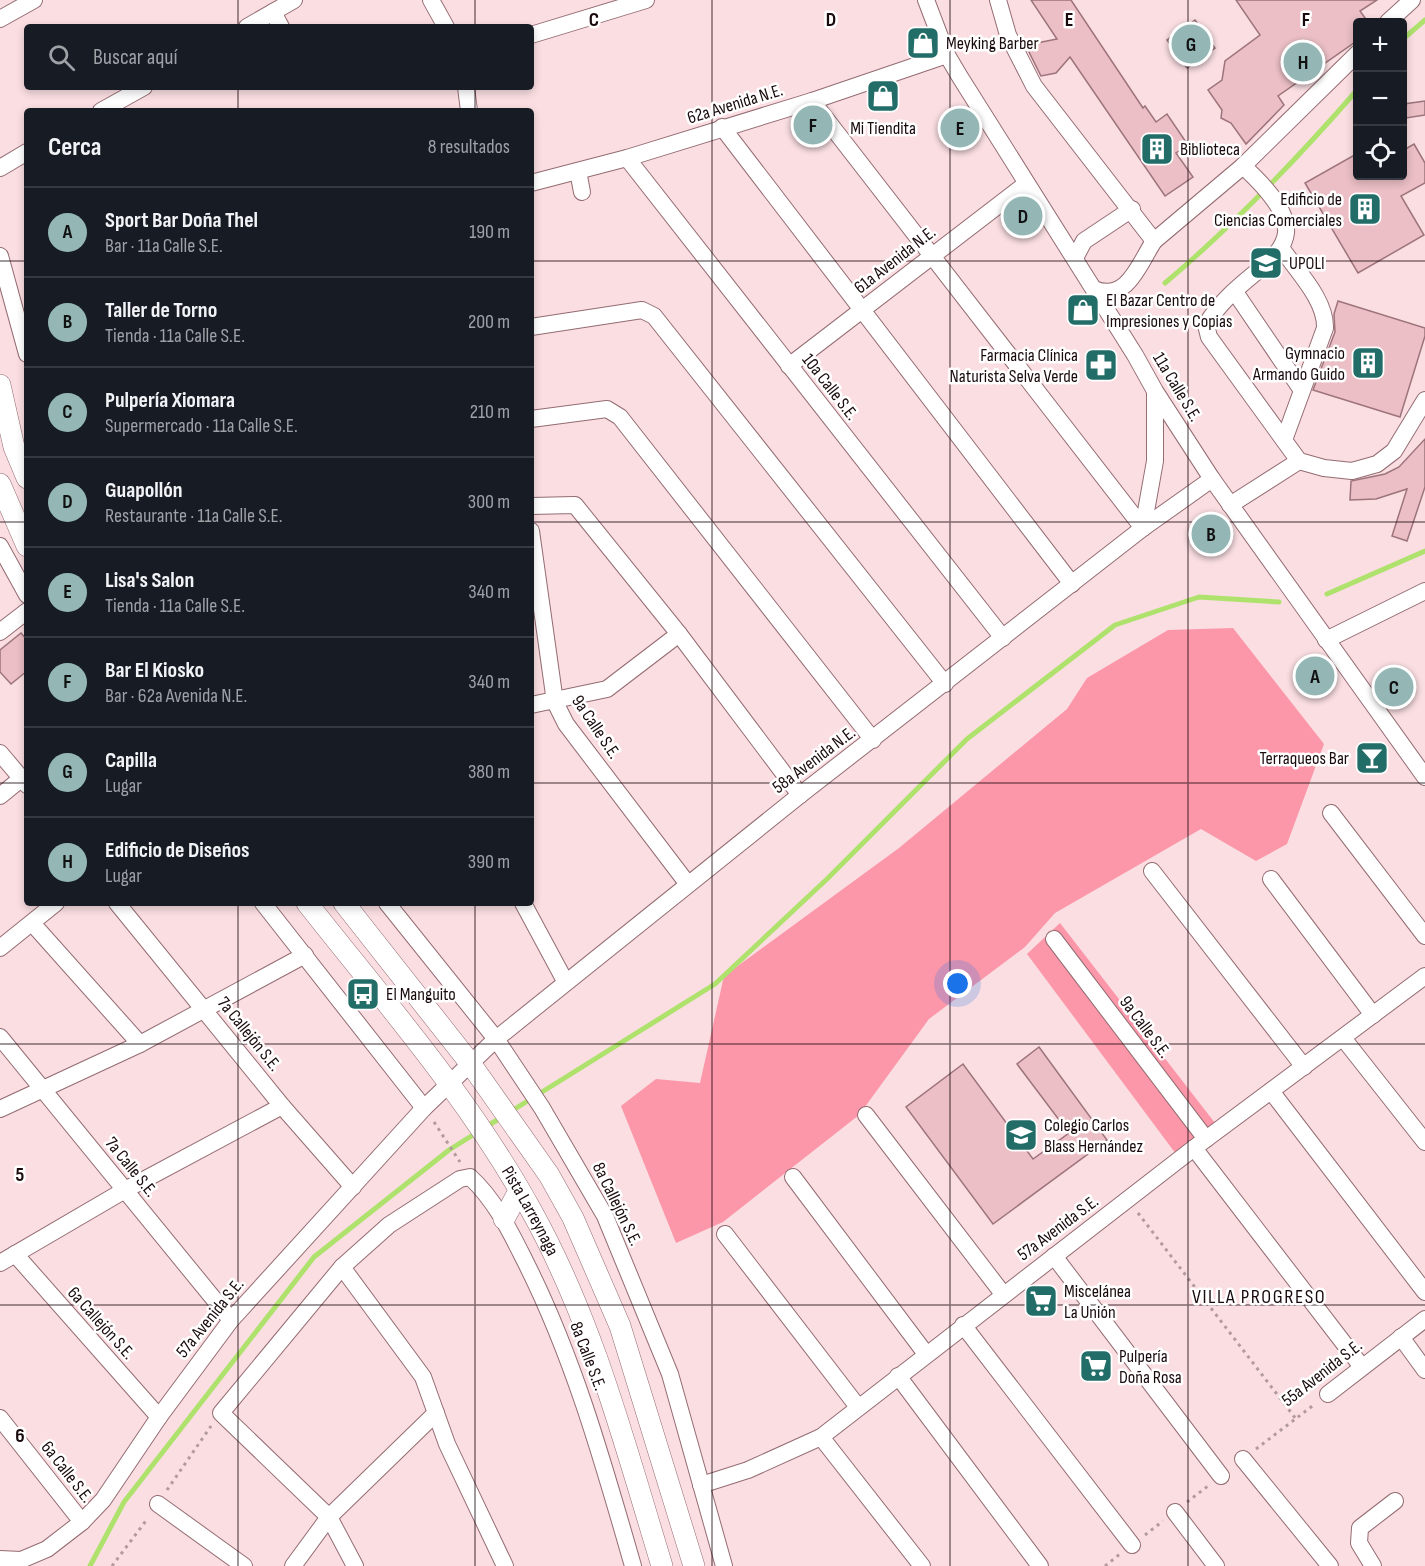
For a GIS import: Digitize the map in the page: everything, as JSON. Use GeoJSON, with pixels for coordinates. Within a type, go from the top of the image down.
{"type":"FeatureCollection","features":[{"type":"Feature","properties":{"kind":"main road"},"geometry":{"type":"LineString","coordinates":[[0,385],[14,447],[24,471]]}},
{"type":"Feature","properties":{"kind":"main road"},"geometry":{"type":"LineString","coordinates":[[0,484],[24,539]]}},
{"type":"Feature","properties":{"kind":"main road","name":"Pista Larreynaga"},"geometry":{"type":"LineString","coordinates":[[309,906],[449,1083],[531,1209],[598,1355],[662,1566]]}},
{"type":"Feature","properties":{"kind":"main road","name":"Pista Larreynaga"},"geometry":{"type":"LineString","coordinates":[[346,906],[497,1100],[549,1175],[573,1218],[620,1326],[694,1566]]}},
{"type":"Feature","properties":{"kind":"main road"},"geometry":{"type":"LineString","coordinates":[[504,1219],[519,1191]]}},
{"type":"Feature","properties":{"kind":"street"},"geometry":{"type":"LineString","coordinates":[[0,19],[34,0]]}},
{"type":"Feature","properties":{"kind":"street"},"geometry":{"type":"LineString","coordinates":[[260,24],[277,20],[294,0]]}},
{"type":"Feature","properties":{"kind":"street"},"geometry":{"type":"LineString","coordinates":[[432,0],[444,24]]}},
{"type":"Feature","properties":{"kind":"street"},"geometry":{"type":"LineString","coordinates":[[534,34],[646,0]]}},
{"type":"Feature","properties":{"kind":"street","name":"11a Calle S.E."},"geometry":{"type":"LineString","coordinates":[[926,0],[947,55],[1026,184],[1075,258],[1155,391],[1230,505],[1425,777]]}},
{"type":"Feature","properties":{"kind":"street"},"geometry":{"type":"LineString","coordinates":[[998,0],[1008,35],[1034,86],[1155,241]]}},
{"type":"Feature","properties":{"kind":"street"},"geometry":{"type":"LineString","coordinates":[[1392,18],[1412,0]]}},
{"type":"Feature","properties":{"kind":"street","name":"62a Avenida N.E."},"geometry":{"type":"LineString","coordinates":[[534,182],[627,158],[812,101],[947,55]]}},
{"type":"Feature","properties":{"kind":"street"},"geometry":{"type":"LineString","coordinates":[[1128,344],[1119,314],[1119,292],[1155,241],[1243,166],[1353,58]]}},
{"type":"Feature","properties":{"kind":"street"},"geometry":{"type":"LineString","coordinates":[[112,108],[139,90]]}},
{"type":"Feature","properties":{"kind":"street"},"geometry":{"type":"LineString","coordinates":[[466,90],[470,108]]}},
{"type":"Feature","properties":{"kind":"street"},"geometry":{"type":"LineString","coordinates":[[812,101],[1143,528]]}},
{"type":"Feature","properties":{"kind":"street"},"geometry":{"type":"LineString","coordinates":[[722,127],[1072,584]]}},
{"type":"Feature","properties":{"kind":"street"},"geometry":{"type":"LineString","coordinates":[[0,168],[24,154]]}},
{"type":"Feature","properties":{"kind":"street","name":"10a Calle S.E."},"geometry":{"type":"LineString","coordinates":[[627,158],[1003,638]]}},
{"type":"Feature","properties":{"kind":"street"},"geometry":{"type":"LineString","coordinates":[[1243,166],[1277,204],[1287,224],[1282,249],[1235,292],[1206,325],[1209,337],[1299,461],[1324,468],[1352,471],[1377,464],[1394,451],[1425,400]]}},
{"type":"Feature","properties":{"kind":"street"},"geometry":{"type":"LineString","coordinates":[[578,171],[582,192]]}},
{"type":"Feature","properties":{"kind":"street","name":"61a Avenida N.E."},"geometry":{"type":"LineString","coordinates":[[789,366],[1026,184]]}},
{"type":"Feature","properties":{"kind":"street"},"geometry":{"type":"LineString","coordinates":[[1075,258],[1084,241],[1132,209]]}},
{"type":"Feature","properties":{"kind":"street"},"geometry":{"type":"LineString","coordinates":[[1063,239],[1084,241]]}},
{"type":"Feature","properties":{"kind":"street"},"geometry":{"type":"LineString","coordinates":[[1282,249],[1321,306],[1325,317],[1325,328],[1284,440]]}},
{"type":"Feature","properties":{"kind":"street"},"geometry":{"type":"LineString","coordinates":[[0,256],[24,333]]}},
{"type":"Feature","properties":{"kind":"street"},"geometry":{"type":"LineString","coordinates":[[1094,289],[1106,294],[1119,292]]}},
{"type":"Feature","properties":{"kind":"street"},"geometry":{"type":"LineString","coordinates":[[1235,292],[1301,389]]}},
{"type":"Feature","properties":{"kind":"street"},"geometry":{"type":"LineString","coordinates":[[534,327],[642,310],[657,318],[945,684]]}},
{"type":"Feature","properties":{"kind":"street"},"geometry":{"type":"LineString","coordinates":[[1143,528],[1155,461],[1155,391]]}},
{"type":"Feature","properties":{"kind":"street"},"geometry":{"type":"LineString","coordinates":[[534,418],[607,409],[620,417],[873,740]]}},
{"type":"Feature","properties":{"kind":"street"},"geometry":{"type":"LineString","coordinates":[[1230,505],[1299,461]]}},
{"type":"Feature","properties":{"kind":"street","name":"58a Avenida N.E."},"geometry":{"type":"LineString","coordinates":[[449,1083],[496,1039],[565,981],[687,883],[1143,528],[1212,479]]}},
{"type":"Feature","properties":{"kind":"street"},"geometry":{"type":"LineString","coordinates":[[534,506],[575,505],[679,634],[800,795]]}},
{"type":"Feature","properties":{"kind":"street"},"geometry":{"type":"LineString","coordinates":[[0,546],[24,590]]}},
{"type":"Feature","properties":{"kind":"street","name":"9a Calle S.E."},"geometry":{"type":"LineString","coordinates":[[534,552],[555,702],[567,724],[687,883]]}},
{"type":"Feature","properties":{"kind":"street"},"geometry":{"type":"LineString","coordinates":[[1326,640],[1425,591]]}},
{"type":"Feature","properties":{"kind":"street"},"geometry":{"type":"LineString","coordinates":[[0,632],[24,613]]}},
{"type":"Feature","properties":{"kind":"street"},"geometry":{"type":"LineString","coordinates":[[534,705],[608,689],[679,634]]}},
{"type":"Feature","properties":{"kind":"street"},"geometry":{"type":"LineString","coordinates":[[0,753],[24,782],[0,796]]}},
{"type":"Feature","properties":{"kind":"street"},"geometry":{"type":"LineString","coordinates":[[1331,813],[1425,936]]}},
{"type":"Feature","properties":{"kind":"street"},"geometry":{"type":"LineString","coordinates":[[1152,871],[1304,1067]]}},
{"type":"Feature","properties":{"kind":"street"},"geometry":{"type":"LineString","coordinates":[[1271,879],[1373,1015]]}},
{"type":"Feature","properties":{"kind":"street"},"geometry":{"type":"LineString","coordinates":[[0,948],[53,906]]}},
{"type":"Feature","properties":{"kind":"street","name":"7a Callejón S.E."},"geometry":{"type":"LineString","coordinates":[[119,906],[282,1106],[353,1187]]}},
{"type":"Feature","properties":{"kind":"street"},"geometry":{"type":"LineString","coordinates":[[265,906],[424,1108]]}},
{"type":"Feature","properties":{"kind":"street","name":"8a Callejón S.E."},"geometry":{"type":"LineString","coordinates":[[389,906],[496,1039],[542,1108],[605,1216],[670,1374],[724,1566]]}},
{"type":"Feature","properties":{"kind":"street"},"geometry":{"type":"LineString","coordinates":[[525,906],[565,981]]}},
{"type":"Feature","properties":{"kind":"street"},"geometry":{"type":"LineString","coordinates":[[32,923],[140,1044]]}},
{"type":"Feature","properties":{"kind":"street","name":"9a Calle S.E."},"geometry":{"type":"LineString","coordinates":[[1054,939],[1362,1367]]}},
{"type":"Feature","properties":{"kind":"street"},"geometry":{"type":"LineString","coordinates":[[0,1109],[140,1044],[305,956]]}},
{"type":"Feature","properties":{"kind":"street","name":"57a Avenida S.E."},"geometry":{"type":"LineString","coordinates":[[701,1485],[748,1470],[821,1437],[1127,1199],[1424,979]]}},
{"type":"Feature","properties":{"kind":"street","name":"7a Calle S.E."},"geometry":{"type":"LineString","coordinates":[[0,1037],[231,1320]]}},
{"type":"Feature","properties":{"kind":"street"},"geometry":{"type":"LineString","coordinates":[[1343,1038],[1425,1142]]}},
{"type":"Feature","properties":{"kind":"street","name":"57a Avenida S.E."},"geometry":{"type":"LineString","coordinates":[[0,1559],[21,1560],[47,1550],[82,1522],[103,1500],[159,1417],[231,1320],[449,1083]]}},
{"type":"Feature","properties":{"kind":"street"},"geometry":{"type":"LineString","coordinates":[[1271,1091],[1425,1292]]}},
{"type":"Feature","properties":{"kind":"street"},"geometry":{"type":"LineString","coordinates":[[0,1263],[125,1190],[282,1106]]}},
{"type":"Feature","properties":{"kind":"street"},"geometry":{"type":"LineString","coordinates":[[866,1115],[1004,1294]]}},
{"type":"Feature","properties":{"kind":"street"},"geometry":{"type":"LineString","coordinates":[[793,1177],[926,1354]]}},
{"type":"Feature","properties":{"kind":"street","name":"8a Calle S.E."},"geometry":{"type":"LineString","coordinates":[[342,1267],[389,1225],[460,1179],[470,1178],[504,1219],[542,1294],[578,1381],[633,1566]]}},
{"type":"Feature","properties":{"kind":"street"},"geometry":{"type":"LineString","coordinates":[[725,1234],[858,1407]]}},
{"type":"Feature","properties":{"kind":"street","name":"6a Callejón S.E."},"geometry":{"type":"LineString","coordinates":[[15,1254],[159,1417]]}},
{"type":"Feature","properties":{"kind":"street"},"geometry":{"type":"LineString","coordinates":[[1054,1256],[1221,1476]]}},
{"type":"Feature","properties":{"kind":"street"},"geometry":{"type":"LineString","coordinates":[[355,1566],[328,1516],[221,1413],[342,1267],[423,1377],[447,1444],[505,1566]]}},
{"type":"Feature","properties":{"kind":"street","name":"55a Avenida S.E."},"geometry":{"type":"LineString","coordinates":[[1328,1394],[1425,1319]]}},
{"type":"Feature","properties":{"kind":"street"},"geometry":{"type":"LineString","coordinates":[[963,1325],[1132,1545]]}},
{"type":"Feature","properties":{"kind":"street"},"geometry":{"type":"LineString","coordinates":[[1401,1337],[1425,1370]]}},
{"type":"Feature","properties":{"kind":"street"},"geometry":{"type":"LineString","coordinates":[[898,1376],[1040,1566]]}},
{"type":"Feature","properties":{"kind":"street"},"geometry":{"type":"LineString","coordinates":[[293,1566],[328,1516],[436,1413]]}},
{"type":"Feature","properties":{"kind":"street","name":"6a Calle S.E."},"geometry":{"type":"LineString","coordinates":[[0,1418],[82,1522]]}},
{"type":"Feature","properties":{"kind":"street"},"geometry":{"type":"LineString","coordinates":[[821,1437],[922,1566]]}},
{"type":"Feature","properties":{"kind":"street"},"geometry":{"type":"LineString","coordinates":[[1243,1459],[1330,1566]]}},
{"type":"Feature","properties":{"kind":"street"},"geometry":{"type":"LineString","coordinates":[[1373,1566],[1359,1544],[1360,1528],[1395,1501]]}},
{"type":"Feature","properties":{"kind":"street"},"geometry":{"type":"LineString","coordinates":[[158,1504],[244,1566]]}},
{"type":"Feature","properties":{"kind":"street"},"geometry":{"type":"LineString","coordinates":[[1175,1512],[1216,1566]]}},
{"type":"Feature","properties":{"kind":"path"},"geometry":{"type":"LineString","coordinates":[[441,1134],[460,1162]]}},
{"type":"Feature","properties":{"kind":"path"},"geometry":{"type":"LineString","coordinates":[[1127,1199],[1296,1419]]}},
{"type":"Feature","properties":{"kind":"path","name":"55a Avenida S.E."},"geometry":{"type":"LineString","coordinates":[[1243,1459],[1328,1394]]}},
{"type":"Feature","properties":{"kind":"shaded area"},"geometry":{"type":"Polygon","coordinates":[[[1233,628],[1324,744],[1287,844],[1256,861],[1201,829],[1055,913],[1025,947],[929,1019],[859,1115],[723,1222],[676,1243],[621,1106],[656,1079],[700,1083],[724,976],[899,848],[1067,709],[1087,678],[1168,630],[1233,628]]]}},
{"type":"Feature","properties":{"kind":"shaded area"},"geometry":{"type":"Polygon","coordinates":[[[1060,923],[1215,1123],[1176,1154],[1027,954],[1060,923]]]}},
{"type":"Feature","properties":{"kind":"building"},"geometry":{"type":"Polygon","coordinates":[[[1031,0],[1071,0],[1143,108],[1145,106],[1156,122],[1167,114],[1188,145],[1176,153],[1193,177],[1165,196],[1070,57],[1056,73],[1041,76],[1029,52],[1037,43],[1057,39],[1031,0]]]}},
{"type":"Feature","properties":{"kind":"building"},"geometry":{"type":"Polygon","coordinates":[[[1236,0],[1377,0],[1360,11],[1365,18],[1353,18],[1353,44],[1278,96],[1284,105],[1246,144],[1231,123],[1221,118],[1222,110],[1208,90],[1222,80],[1225,61],[1260,35],[1236,0]]]}},
{"type":"Feature","properties":{"kind":"building"},"geometry":{"type":"Polygon","coordinates":[[[1195,20],[1215,48],[1187,68],[1167,40],[1195,20]]]}},
{"type":"Feature","properties":{"kind":"building"},"geometry":{"type":"Polygon","coordinates":[[[1425,101],[1425,115],[1407,118],[1407,104],[1425,101]]]}},
{"type":"Feature","properties":{"kind":"building","name":"Edificio de Ciencias Comerciales"},"geometry":{"type":"Polygon","coordinates":[[[1414,144],[1425,163],[1425,183],[1401,196],[1424,235],[1358,273],[1305,183],[1353,156],[1353,180],[1407,180],[1407,148],[1414,144]]]}},
{"type":"Feature","properties":{"kind":"building","name":"Gymnacio Armando Guido"},"geometry":{"type":"Polygon","coordinates":[[[1338,301],[1425,328],[1425,336],[1400,417],[1313,390],[1335,332],[1334,314],[1338,301]]]}},
{"type":"Feature","properties":{"kind":"building"},"geometry":{"type":"Polygon","coordinates":[[[1425,439],[1425,487],[1407,541],[1392,536],[1407,489],[1376,499],[1350,500],[1351,481],[1385,474],[1399,467],[1425,439]]]}},
{"type":"Feature","properties":{"kind":"building"},"geometry":{"type":"Polygon","coordinates":[[[21,633],[24,636],[24,673],[11,684],[0,672],[0,650],[21,633]]]}},
{"type":"Feature","properties":{"kind":"building"},"geometry":{"type":"Polygon","coordinates":[[[1039,1047],[1107,1140],[993,1224],[906,1107],[963,1064],[1033,1159],[1069,1133],[1017,1064],[1039,1047]]]}},
{"type":"Feature","properties":{"kind":"waterway"},"geometry":{"type":"LineString","coordinates":[[1407,36],[1425,20]]}},
{"type":"Feature","properties":{"kind":"waterway"},"geometry":{"type":"LineString","coordinates":[[1165,283],[1265,190],[1353,95]]}},
{"type":"Feature","properties":{"kind":"waterway"},"geometry":{"type":"LineString","coordinates":[[1327,594],[1425,551]]}},
{"type":"Feature","properties":{"kind":"waterway"},"geometry":{"type":"LineString","coordinates":[[510,1112],[715,984],[827,879],[967,739],[1115,625],[1199,597],[1279,602]]}},
{"type":"Feature","properties":{"kind":"waterway"},"geometry":{"type":"LineString","coordinates":[[484,1128],[502,1117]]}},
{"type":"Feature","properties":{"kind":"waterway"},"geometry":{"type":"LineString","coordinates":[[90,1566],[124,1502],[314,1257],[449,1150],[476,1133]]}},
{"type":"Feature","properties":{"kind":"place","name":"Meyking Barber"},"geometry":{"type":"Point","coordinates":[923,43]}},
{"type":"Feature","properties":{"kind":"place","name":"Capilla"},"geometry":{"type":"Point","coordinates":[1191,44]}},
{"type":"Feature","properties":{"kind":"place","name":"Edificio de Diseños"},"geometry":{"type":"Point","coordinates":[1303,62]}},
{"type":"Feature","properties":{"kind":"place","name":"Mi Tiendita"},"geometry":{"type":"Point","coordinates":[883,96]}},
{"type":"Feature","properties":{"kind":"place","name":"Bar El Kiosko"},"geometry":{"type":"Point","coordinates":[813,125]}},
{"type":"Feature","properties":{"kind":"place","name":"Lisa's Salon"},"geometry":{"type":"Point","coordinates":[960,128]}},
{"type":"Feature","properties":{"kind":"place","name":"Biblioteca"},"geometry":{"type":"Point","coordinates":[1157,149]}},
{"type":"Feature","properties":{"kind":"place","name":"Edificio de Ciencias Comerciales"},"geometry":{"type":"Point","coordinates":[1365,209]}},
{"type":"Feature","properties":{"kind":"place","name":"Guapollón"},"geometry":{"type":"Point","coordinates":[1023,216]}},
{"type":"Feature","properties":{"kind":"place","name":"UPOLI"},"geometry":{"type":"Point","coordinates":[1266,263]}},
{"type":"Feature","properties":{"kind":"place","name":"El Bazar Centro de Impresiones y Copias"},"geometry":{"type":"Point","coordinates":[1083,310]}},
{"type":"Feature","properties":{"kind":"place","name":"Gymnacio Armando Guido"},"geometry":{"type":"Point","coordinates":[1368,363]}},
{"type":"Feature","properties":{"kind":"place","name":"Farmacia Clínica Naturista Selva Verde"},"geometry":{"type":"Point","coordinates":[1101,365]}},
{"type":"Feature","properties":{"kind":"place","name":"Taller de Torno"},"geometry":{"type":"Point","coordinates":[1211,534]}},
{"type":"Feature","properties":{"kind":"place","name":"Sport Bar Doña Thel"},"geometry":{"type":"Point","coordinates":[1315,676]}},
{"type":"Feature","properties":{"kind":"place","name":"Pulpería Xiomara"},"geometry":{"type":"Point","coordinates":[1394,687]}},
{"type":"Feature","properties":{"kind":"place","name":"Terraqueos Bar"},"geometry":{"type":"Point","coordinates":[1372,758]}},
{"type":"Feature","properties":{"kind":"place","name":"El Manguito"},"geometry":{"type":"Point","coordinates":[363,994]}},
{"type":"Feature","properties":{"kind":"place","name":"Colegio Carlos Blass Hernández"},"geometry":{"type":"Point","coordinates":[1021,1135]}},
{"type":"Feature","properties":{"kind":"place","name":"Miscelánea La Unión"},"geometry":{"type":"Point","coordinates":[1041,1301]}},
{"type":"Feature","properties":{"kind":"place","name":"Pulpería Doña Rosa"},"geometry":{"type":"Point","coordinates":[1096,1366]}},
{"type":"Feature","properties":{"kind":"district","name":"VILLA PROGRESO"},"geometry":{"type":"Point","coordinates":[1259,1297]}}]}
